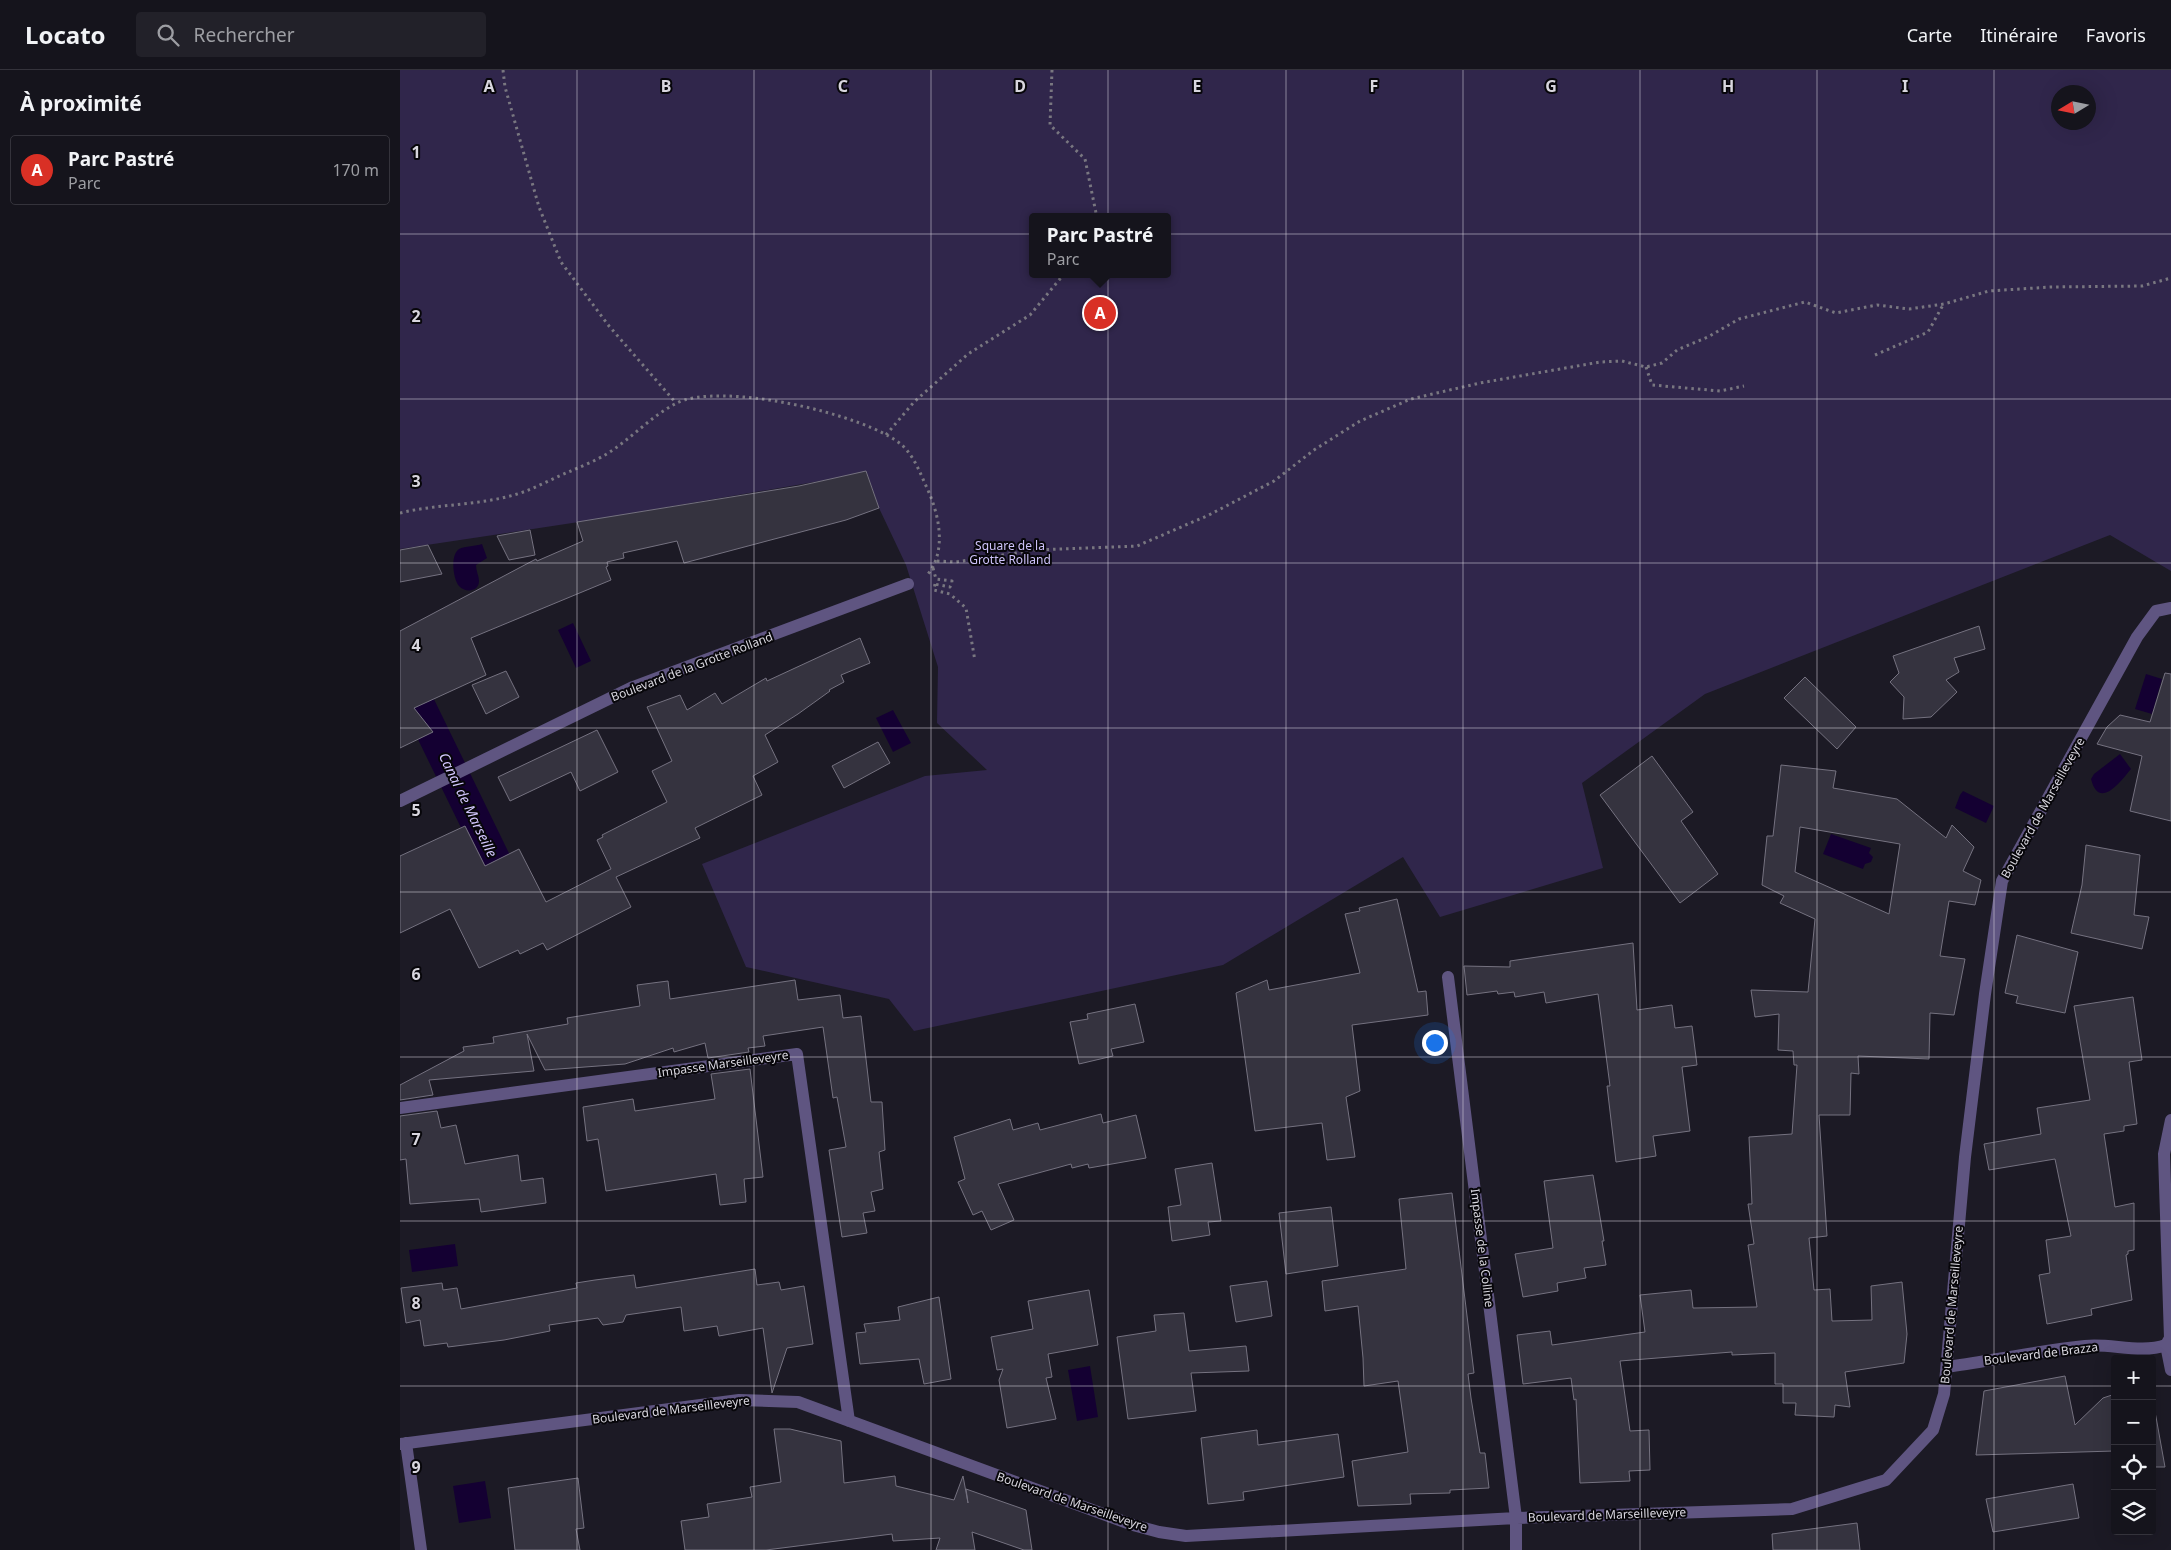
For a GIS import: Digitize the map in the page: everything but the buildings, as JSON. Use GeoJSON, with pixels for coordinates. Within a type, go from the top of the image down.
{"type":"FeatureCollection","features":[{"type":"Feature","properties":{"kind":"street","name":"Boulevard de la Grotte Rolland"},"geometry":{"type":"LineString","coordinates":[[400,801],[633,687],[908,584]]}},
{"type":"Feature","properties":{"kind":"street","name":"Boulevard de Marseilleveyre"},"geometry":{"type":"LineString","coordinates":[[403,1444],[739,1400],[798,1402],[1133,1525],[1159,1532],[1186,1536],[1516,1518],[1792,1510],[1886,1480],[1933,1430],[1944,1394],[1965,1157],[1985,994],[2002,881],[2137,637],[2156,611],[2171,608]]}},
{"type":"Feature","properties":{"kind":"street","name":"Impasse de la Colline"},"geometry":{"type":"LineString","coordinates":[[1448,977],[1516,1518],[1516,1550]]}},
{"type":"Feature","properties":{"kind":"street","name":"Impasse Marseilleveyre"},"geometry":{"type":"LineString","coordinates":[[400,1108],[797,1054],[849,1420]]}},
{"type":"Feature","properties":{"kind":"street"},"geometry":{"type":"LineString","coordinates":[[2171,1120],[2164,1154],[2170,1338],[2166,1345],[2171,1370]]}},
{"type":"Feature","properties":{"kind":"street","name":"Boulevard de Brazza"},"geometry":{"type":"LineString","coordinates":[[1947,1367],[2085,1346],[2145,1349],[2166,1345]]}},
{"type":"Feature","properties":{"kind":"street"},"geometry":{"type":"LineString","coordinates":[[403,1444],[421,1550]]}},
{"type":"Feature","properties":{"kind":"path"},"geometry":{"type":"LineString","coordinates":[[503,70],[505,87],[539,207],[560,262],[609,326],[676,403]]}},
{"type":"Feature","properties":{"kind":"path"},"geometry":{"type":"LineString","coordinates":[[1052,70],[1050,125],[1085,159],[1096,213]]}},
{"type":"Feature","properties":{"kind":"path"},"geometry":{"type":"LineString","coordinates":[[886,435],[914,402],[968,354],[1030,315],[1061,278]]}},
{"type":"Feature","properties":{"kind":"path"},"geometry":{"type":"LineString","coordinates":[[400,513],[525,492],[605,455],[676,403],[696,397],[720,396],[766,400],[844,416],[886,435],[902,446],[914,459],[934,504],[939,533],[937,561],[956,562],[1036,550],[1137,546],[1209,515],[1274,481],[1314,450],[1360,421],[1411,399],[1480,383],[1600,362],[1622,362],[1646,367],[1662,363],[1676,350],[1708,337],[1739,319],[1805,302],[1836,313],[1877,305],[1909,309],[1944,304],[1989,291],[2051,287],[2142,286],[2171,278]]}},
{"type":"Feature","properties":{"kind":"path"},"geometry":{"type":"LineString","coordinates":[[1875,355],[1928,332],[1944,304]]}},
{"type":"Feature","properties":{"kind":"path"},"geometry":{"type":"LineString","coordinates":[[1646,367],[1652,384],[1720,391],[1744,386]]}},
{"type":"Feature","properties":{"kind":"path"},"geometry":{"type":"LineString","coordinates":[[908,584],[935,584],[950,587],[952,581],[936,579],[933,568]]}},
{"type":"Feature","properties":{"kind":"path"},"geometry":{"type":"LineString","coordinates":[[935,584],[934,590],[950,594],[966,608],[975,661]]}},
{"type":"Feature","properties":{"kind":"green space","name":"Square de la Grotte Rolland"},"geometry":{"type":"Polygon","coordinates":[[[400,70],[2171,70],[2171,571],[2110,535],[1705,694],[1582,783],[1603,868],[1440,917],[1403,857],[1223,965],[914,1031],[889,999],[746,967],[702,864],[925,776],[987,770],[937,723],[938,667],[906,565],[879,508],[867,473],[592,520],[400,549],[400,70]]]}},
{"type":"Feature","properties":{"kind":"shaded area"},"geometry":{"type":"Polygon","coordinates":[[[482,544],[487,558],[476,565],[479,579],[478,585],[474,589],[465,590],[459,586],[455,578],[454,556],[459,549],[482,544]]]}},
{"type":"Feature","properties":{"kind":"shaded area"},"geometry":{"type":"Polygon","coordinates":[[[573,623],[591,661],[576,668],[558,630],[573,623]]]}},
{"type":"Feature","properties":{"kind":"shaded area"},"geometry":{"type":"Polygon","coordinates":[[[2146,674],[2162,679],[2152,714],[2135,709],[2146,674]]]}},
{"type":"Feature","properties":{"kind":"shaded area"},"geometry":{"type":"Polygon","coordinates":[[[893,710],[911,743],[893,752],[876,718],[893,710]]]}},
{"type":"Feature","properties":{"kind":"shaded area"},"geometry":{"type":"Polygon","coordinates":[[[2120,754],[2131,769],[2116,786],[2105,793],[2099,793],[2091,779],[2094,774],[2120,754]]]}},
{"type":"Feature","properties":{"kind":"shaded area"},"geometry":{"type":"Polygon","coordinates":[[[1963,791],[1994,806],[1986,823],[1955,808],[1963,791]]]}},
{"type":"Feature","properties":{"kind":"shaded area"},"geometry":{"type":"Polygon","coordinates":[[[1831,834],[1871,848],[1869,853],[1873,857],[1871,862],[1865,864],[1863,869],[1823,854],[1831,834]]]}},
{"type":"Feature","properties":{"kind":"shaded area"},"geometry":{"type":"Polygon","coordinates":[[[455,1244],[458,1266],[412,1272],[409,1250],[455,1244]]]}},
{"type":"Feature","properties":{"kind":"shaded area"},"geometry":{"type":"Polygon","coordinates":[[[1090,1366],[1098,1417],[1077,1421],[1068,1370],[1090,1366]]]}},
{"type":"Feature","properties":{"kind":"shaded area"},"geometry":{"type":"Polygon","coordinates":[[[485,1481],[491,1518],[459,1523],[453,1486],[485,1481]]]}},
{"type":"Feature","properties":{"kind":"waterway","name":"Canal de Marseille"},"geometry":{"type":"LineString","coordinates":[[400,666],[514,900]]}},
{"type":"Feature","properties":{"kind":"place","name":"Parc Pastré"},"geometry":{"type":"Point","coordinates":[1100,313]}}]}
